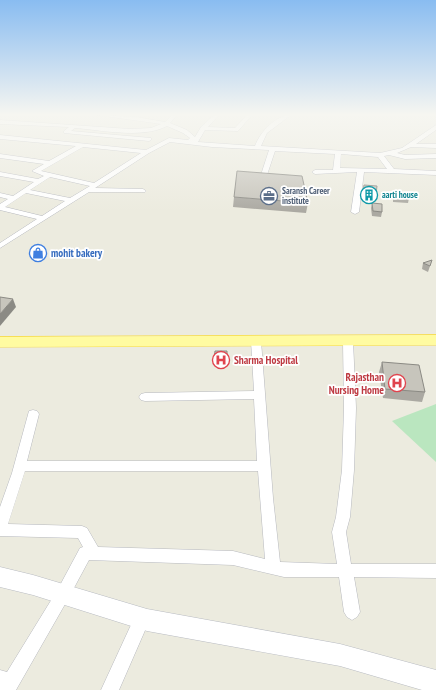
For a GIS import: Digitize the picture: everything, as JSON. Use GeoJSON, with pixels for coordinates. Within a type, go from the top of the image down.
{"type":"FeatureCollection","features":[{"type":"Feature","properties":{"kind":"main road"},"geometry":{"type":"LineString","coordinates":[[0,333],[436,332]]}},
{"type":"Feature","properties":{"kind":"main road"},"geometry":{"type":"LineString","coordinates":[[0,342],[436,340]]}},
{"type":"Feature","properties":{"kind":"street"},"geometry":{"type":"LineString","coordinates":[[79,147],[36,172],[95,185]]}},
{"type":"Feature","properties":{"kind":"street"},"geometry":{"type":"LineString","coordinates":[[103,147],[147,152]]}},
{"type":"Feature","properties":{"kind":"street"},"geometry":{"type":"LineString","coordinates":[[0,246],[69,200],[156,147]]}},
{"type":"Feature","properties":{"kind":"street"},"geometry":{"type":"LineString","coordinates":[[247,147],[380,155],[390,154],[409,147]]}},
{"type":"Feature","properties":{"kind":"street"},"geometry":{"type":"LineString","coordinates":[[262,181],[272,149]]}},
{"type":"Feature","properties":{"kind":"street"},"geometry":{"type":"LineString","coordinates":[[337,170],[338,153]]}},
{"type":"Feature","properties":{"kind":"street"},"geometry":{"type":"LineString","coordinates":[[390,154],[404,157],[436,156]]}},
{"type":"Feature","properties":{"kind":"street"},"geometry":{"type":"LineString","coordinates":[[380,155],[392,171]]}},
{"type":"Feature","properties":{"kind":"street"},"geometry":{"type":"LineString","coordinates":[[0,156],[50,163]]}},
{"type":"Feature","properties":{"kind":"street"},"geometry":{"type":"LineString","coordinates":[[315,172],[334,173],[337,170],[361,170],[436,173]]}},
{"type":"Feature","properties":{"kind":"street"},"geometry":{"type":"LineString","coordinates":[[355,212],[361,170]]}},
{"type":"Feature","properties":{"kind":"street"},"geometry":{"type":"LineString","coordinates":[[0,174],[38,181]]}},
{"type":"Feature","properties":{"kind":"street"},"geometry":{"type":"LineString","coordinates":[[0,208],[49,175]]}},
{"type":"Feature","properties":{"kind":"street"},"geometry":{"type":"LineString","coordinates":[[87,190],[143,191]]}},
{"type":"Feature","properties":{"kind":"street"},"geometry":{"type":"LineString","coordinates":[[25,191],[69,200]]}},
{"type":"Feature","properties":{"kind":"street"},"geometry":{"type":"LineString","coordinates":[[0,196],[14,198]]}},
{"type":"Feature","properties":{"kind":"street"},"geometry":{"type":"LineString","coordinates":[[0,208],[42,218]]}},
{"type":"Feature","properties":{"kind":"street"},"geometry":{"type":"LineString","coordinates":[[348,340],[350,408],[348,470],[343,517],[338,532],[352,612]]}},
{"type":"Feature","properties":{"kind":"street"},"geometry":{"type":"LineString","coordinates":[[256,341],[264,466],[274,568]]}},
{"type":"Feature","properties":{"kind":"street"},"geometry":{"type":"LineString","coordinates":[[145,397],[259,395]]}},
{"type":"Feature","properties":{"kind":"street"},"geometry":{"type":"LineString","coordinates":[[0,527],[20,466],[33,414]]}},
{"type":"Feature","properties":{"kind":"street"},"geometry":{"type":"LineString","coordinates":[[20,466],[264,466]]}},
{"type":"Feature","properties":{"kind":"street"},"geometry":{"type":"LineString","coordinates":[[0,530],[82,532],[94,553]]}},
{"type":"Feature","properties":{"kind":"street"},"geometry":{"type":"LineString","coordinates":[[5,683],[63,594],[85,553],[233,558],[274,568],[436,571]]}},
{"type":"Feature","properties":{"kind":"street"},"geometry":{"type":"LineString","coordinates":[[0,577],[63,594],[142,619],[340,656],[436,682]]}},
{"type":"Feature","properties":{"kind":"street"},"geometry":{"type":"LineString","coordinates":[[110,690],[142,619]]}},
{"type":"Feature","properties":{"kind":"green space"},"geometry":{"type":"Polygon","coordinates":[[[436,404],[436,462],[392,421],[436,404]]]}},
{"type":"Feature","properties":{"kind":"building","name":"Saransh Career institute"},"geometry":{"type":"Polygon","coordinates":[[[237,171],[302,176],[308,203],[234,197],[237,171]]]}},
{"type":"Feature","properties":{"kind":"building"},"geometry":{"type":"Polygon","coordinates":[[[364,185],[377,186],[376,194],[363,193],[364,185]]]}},
{"type":"Feature","properties":{"kind":"building"},"geometry":{"type":"Polygon","coordinates":[[[394,192],[409,193],[409,198],[394,196],[394,192]]]}},
{"type":"Feature","properties":{"kind":"building"},"geometry":{"type":"Polygon","coordinates":[[[372,203],[382,204],[382,212],[373,211],[372,203]]]}},
{"type":"Feature","properties":{"kind":"building"},"geometry":{"type":"Polygon","coordinates":[[[432,260],[430,266],[423,263],[432,260]]]}},
{"type":"Feature","properties":{"kind":"building"},"geometry":{"type":"Polygon","coordinates":[[[0,297],[13,299],[0,314],[0,297]]]}},
{"type":"Feature","properties":{"kind":"building"},"geometry":{"type":"Polygon","coordinates":[[[215,351],[227,351],[227,360],[214,360],[215,351]]]}},
{"type":"Feature","properties":{"kind":"building"},"geometry":{"type":"Polygon","coordinates":[[[382,362],[419,365],[425,392],[385,389],[382,362]]]}},
{"type":"Feature","properties":{"kind":"place","name":"aarti house"},"geometry":{"type":"Point","coordinates":[369,195]}},
{"type":"Feature","properties":{"kind":"place","name":"Saransh Career institute"},"geometry":{"type":"Point","coordinates":[269,196]}},
{"type":"Feature","properties":{"kind":"place","name":"mohit bakery"},"geometry":{"type":"Point","coordinates":[38,253]}},
{"type":"Feature","properties":{"kind":"place","name":"Sharma Hospital"},"geometry":{"type":"Point","coordinates":[221,360]}},
{"type":"Feature","properties":{"kind":"place","name":"Rajasthan Nursing Home"},"geometry":{"type":"Point","coordinates":[397,383]}}]}
